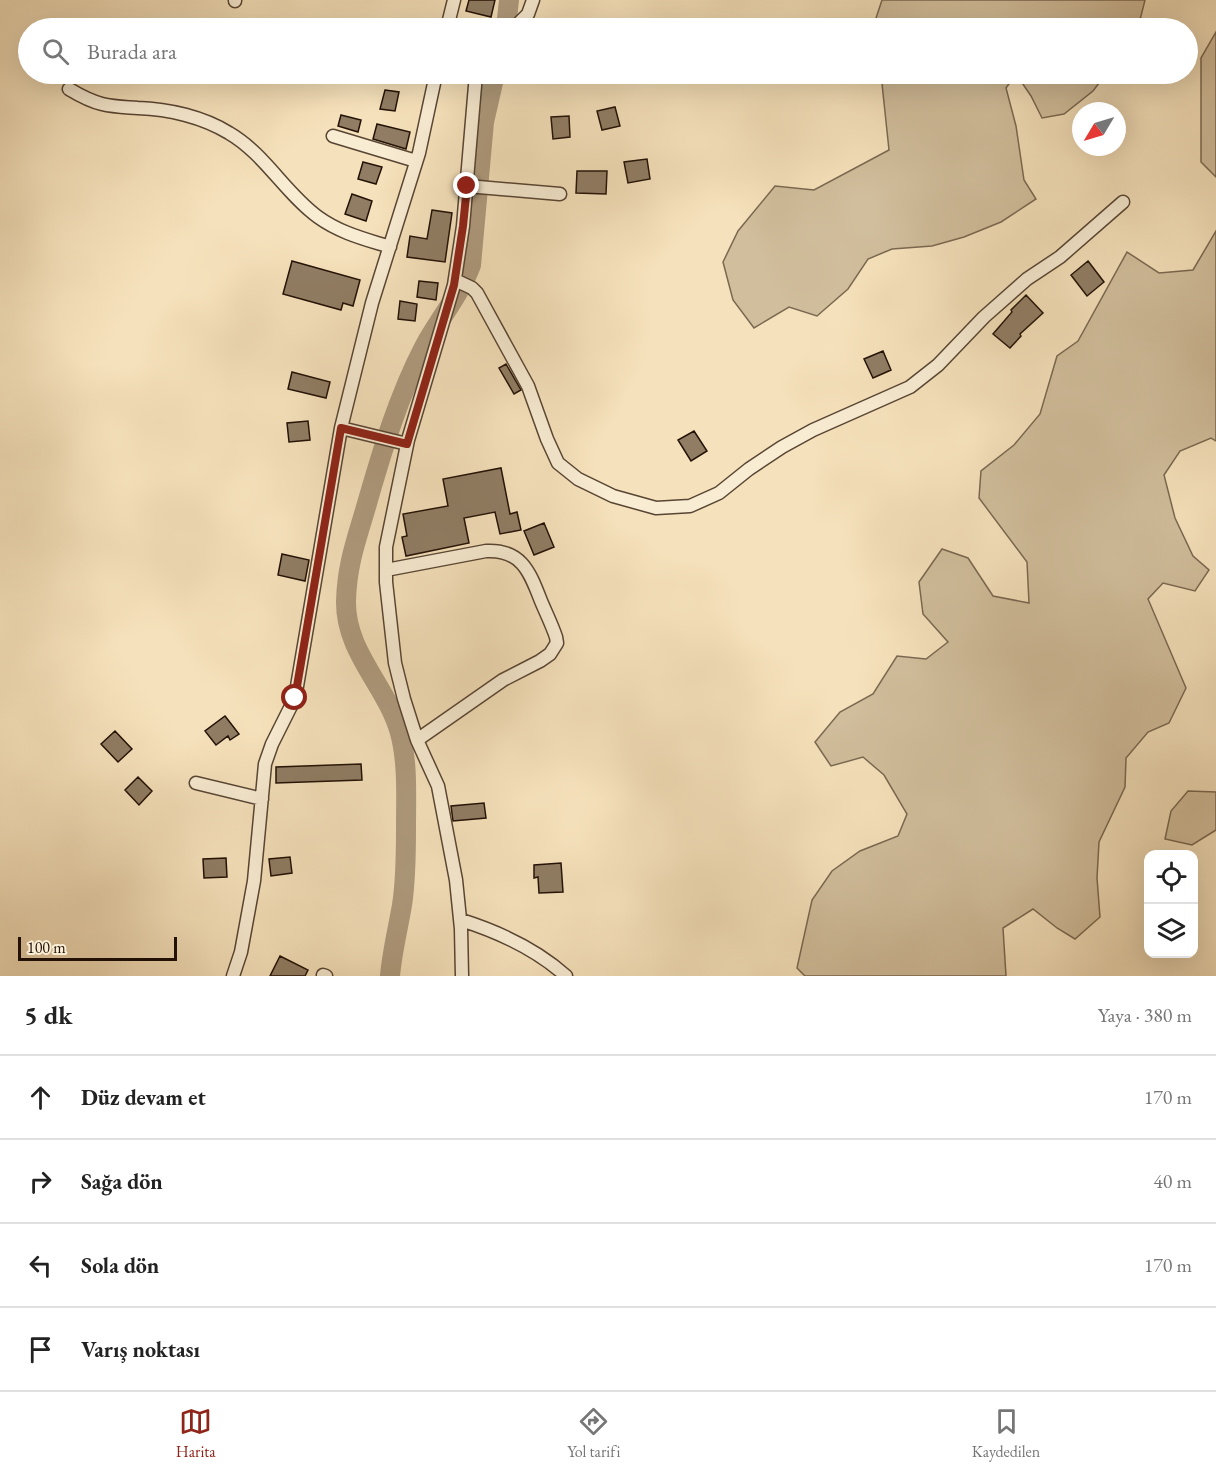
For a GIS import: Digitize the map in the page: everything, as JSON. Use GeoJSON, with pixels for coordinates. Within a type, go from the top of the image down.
{"type":"FeatureCollection","features":[{"type":"Feature","properties":{"kind":"street"},"geometry":{"type":"LineString","coordinates":[[449,18],[452,0]]}},
{"type":"Feature","properties":{"kind":"street"},"geometry":{"type":"LineString","coordinates":[[524,18],[533,0]]}},
{"type":"Feature","properties":{"kind":"street"},"geometry":{"type":"LineString","coordinates":[[233,976],[241,952],[254,881],[265,764],[272,744],[295,698],[341,428],[372,303],[417,161],[434,84]]}},
{"type":"Feature","properties":{"kind":"street"},"geometry":{"type":"LineString","coordinates":[[462,976],[456,880],[438,786],[417,740],[395,663],[386,547],[407,444],[454,280],[463,226],[475,84]]}},
{"type":"Feature","properties":{"kind":"street"},"geometry":{"type":"LineString","coordinates":[[69,89],[101,104],[119,108],[169,112],[204,120],[231,134],[265,163],[319,218],[342,231],[390,246]]}},
{"type":"Feature","properties":{"kind":"street"},"geometry":{"type":"LineString","coordinates":[[333,136],[417,161]]}},
{"type":"Feature","properties":{"kind":"street"},"geometry":{"type":"LineString","coordinates":[[467,186],[560,194]]}},
{"type":"Feature","properties":{"kind":"street"},"geometry":{"type":"LineString","coordinates":[[454,280],[472,288],[477,293],[528,386],[558,463],[578,479],[613,496],[656,508],[690,506],[719,493],[749,469],[792,441],[910,387],[938,365],[984,316],[1018,287],[1060,257],[1123,202]]}},
{"type":"Feature","properties":{"kind":"street"},"geometry":{"type":"LineString","coordinates":[[341,428],[407,444]]}},
{"type":"Feature","properties":{"kind":"street"},"geometry":{"type":"LineString","coordinates":[[386,570],[486,551],[503,551],[521,562],[530,573],[556,637],[556,643],[550,654],[503,680],[417,740]]}},
{"type":"Feature","properties":{"kind":"street"},"geometry":{"type":"LineString","coordinates":[[196,783],[262,799]]}},
{"type":"Feature","properties":{"kind":"street"},"geometry":{"type":"LineString","coordinates":[[460,920],[490,930],[527,947],[566,976]]}},
{"type":"Feature","properties":{"kind":"shaded area"},"geometry":{"type":"Polygon","coordinates":[[[882,0],[1145,0],[1140,18],[876,18],[882,0]]]}},
{"type":"Feature","properties":{"kind":"shaded area"},"geometry":{"type":"Polygon","coordinates":[[[1216,32],[1216,177],[1201,162],[1201,58],[1216,32]]]}},
{"type":"Feature","properties":{"kind":"shaded area"},"geometry":{"type":"Polygon","coordinates":[[[882,84],[1009,84],[1006,88],[1016,126],[1024,180],[1036,199],[1001,222],[964,237],[932,246],[892,249],[868,259],[848,289],[817,316],[789,307],[754,328],[733,300],[723,262],[738,231],[775,186],[814,190],[889,150],[882,84]]]}},
{"type":"Feature","properties":{"kind":"shaded area"},"geometry":{"type":"Polygon","coordinates":[[[1023,84],[1098,84],[1079,102],[1072,102],[1072,108],[1064,114],[1042,118],[1023,84]]]}},
{"type":"Feature","properties":{"kind":"shaded area"},"geometry":{"type":"Polygon","coordinates":[[[1216,231],[1216,441],[1211,438],[1180,451],[1164,475],[1175,518],[1193,556],[1209,570],[1195,591],[1163,583],[1148,599],[1186,688],[1169,723],[1148,732],[1126,758],[1125,787],[1099,842],[1097,878],[1100,917],[1075,939],[1033,909],[1003,928],[1006,976],[805,976],[797,968],[812,900],[832,871],[860,851],[898,836],[907,814],[884,775],[863,757],[831,766],[815,742],[840,712],[873,694],[897,656],[926,659],[948,642],[923,614],[919,582],[942,549],[968,558],[993,596],[1029,603],[1027,562],[979,498],[981,471],[1014,445],[1040,414],[1057,356],[1078,341],[1127,252],[1159,273],[1193,270],[1216,231]]]}},
{"type":"Feature","properties":{"kind":"shaded area"},"geometry":{"type":"Polygon","coordinates":[[[1188,791],[1216,792],[1216,830],[1192,845],[1165,839],[1171,811],[1188,791]]]}},
{"type":"Feature","properties":{"kind":"building"},"geometry":{"type":"Polygon","coordinates":[[[469,0],[495,0],[491,17],[466,11],[469,0]]]}},
{"type":"Feature","properties":{"kind":"building"},"geometry":{"type":"Polygon","coordinates":[[[385,90],[399,92],[395,111],[380,109],[385,90]]]}},
{"type":"Feature","properties":{"kind":"building"},"geometry":{"type":"Polygon","coordinates":[[[615,107],[620,126],[602,130],[597,111],[615,107]]]}},
{"type":"Feature","properties":{"kind":"building"},"geometry":{"type":"Polygon","coordinates":[[[341,115],[361,120],[358,132],[338,126],[341,115]]]}},
{"type":"Feature","properties":{"kind":"building"},"geometry":{"type":"Polygon","coordinates":[[[569,116],[570,137],[553,139],[551,117],[569,116]]]}},
{"type":"Feature","properties":{"kind":"building"},"geometry":{"type":"Polygon","coordinates":[[[377,124],[410,132],[406,149],[373,139],[377,124]]]}},
{"type":"Feature","properties":{"kind":"building"},"geometry":{"type":"Polygon","coordinates":[[[647,159],[650,179],[628,183],[624,162],[647,159]]]}},
{"type":"Feature","properties":{"kind":"building"},"geometry":{"type":"Polygon","coordinates":[[[363,162],[382,167],[376,184],[358,179],[363,162]]]}},
{"type":"Feature","properties":{"kind":"building"},"geometry":{"type":"Polygon","coordinates":[[[577,171],[607,171],[606,194],[576,193],[577,171]]]}},
{"type":"Feature","properties":{"kind":"building"},"geometry":{"type":"Polygon","coordinates":[[[352,194],[372,201],[366,221],[345,214],[352,194]]]}},
{"type":"Feature","properties":{"kind":"building"},"geometry":{"type":"Polygon","coordinates":[[[432,210],[452,213],[445,262],[407,257],[410,236],[427,239],[432,210]]]}},
{"type":"Feature","properties":{"kind":"building"},"geometry":{"type":"Polygon","coordinates":[[[292,261],[360,280],[353,306],[343,303],[341,310],[283,294],[292,261]]]}},
{"type":"Feature","properties":{"kind":"building"},"geometry":{"type":"Polygon","coordinates":[[[1088,261],[1104,282],[1087,296],[1071,275],[1088,261]]]}},
{"type":"Feature","properties":{"kind":"building"},"geometry":{"type":"Polygon","coordinates":[[[419,281],[438,283],[436,300],[417,297],[419,281]]]}},
{"type":"Feature","properties":{"kind":"building"},"geometry":{"type":"Polygon","coordinates":[[[1026,295],[1043,313],[1020,334],[1021,336],[1010,348],[993,334],[1026,295]]]}},
{"type":"Feature","properties":{"kind":"building"},"geometry":{"type":"Polygon","coordinates":[[[400,301],[417,304],[415,321],[398,319],[400,301]]]}},
{"type":"Feature","properties":{"kind":"building"},"geometry":{"type":"Polygon","coordinates":[[[883,351],[891,370],[873,378],[864,359],[883,351]]]}},
{"type":"Feature","properties":{"kind":"building"},"geometry":{"type":"Polygon","coordinates":[[[506,364],[521,390],[514,394],[499,368],[506,364]]]}},
{"type":"Feature","properties":{"kind":"building"},"geometry":{"type":"Polygon","coordinates":[[[292,372],[330,382],[326,398],[288,389],[292,372]]]}},
{"type":"Feature","properties":{"kind":"building"},"geometry":{"type":"Polygon","coordinates":[[[308,421],[310,440],[289,442],[287,423],[308,421]]]}},
{"type":"Feature","properties":{"kind":"building"},"geometry":{"type":"Polygon","coordinates":[[[694,431],[707,451],[691,461],[678,440],[694,431]]]}},
{"type":"Feature","properties":{"kind":"building"},"geometry":{"type":"Polygon","coordinates":[[[501,468],[510,514],[517,512],[521,530],[500,534],[495,512],[464,518],[469,543],[406,556],[402,537],[407,536],[403,514],[448,506],[443,479],[501,468]]]}},
{"type":"Feature","properties":{"kind":"building"},"geometry":{"type":"Polygon","coordinates":[[[544,523],[554,547],[534,555],[524,531],[544,523]]]}},
{"type":"Feature","properties":{"kind":"building"},"geometry":{"type":"Polygon","coordinates":[[[282,554],[309,560],[305,581],[278,575],[282,554]]]}},
{"type":"Feature","properties":{"kind":"building"},"geometry":{"type":"Polygon","coordinates":[[[225,716],[239,734],[230,740],[228,736],[216,745],[205,731],[225,716]]]}},
{"type":"Feature","properties":{"kind":"building"},"geometry":{"type":"Polygon","coordinates":[[[115,731],[132,749],[118,762],[101,744],[115,731]]]}},
{"type":"Feature","properties":{"kind":"building"},"geometry":{"type":"Polygon","coordinates":[[[361,764],[362,780],[276,783],[276,767],[361,764]]]}},
{"type":"Feature","properties":{"kind":"building"},"geometry":{"type":"Polygon","coordinates":[[[138,777],[152,791],[139,805],[125,790],[138,777]]]}},
{"type":"Feature","properties":{"kind":"building"},"geometry":{"type":"Polygon","coordinates":[[[484,803],[486,818],[453,821],[451,806],[484,803]]]}},
{"type":"Feature","properties":{"kind":"building"},"geometry":{"type":"Polygon","coordinates":[[[290,857],[292,873],[271,876],[269,859],[290,857]]]}},
{"type":"Feature","properties":{"kind":"building"},"geometry":{"type":"Polygon","coordinates":[[[226,858],[227,877],[204,878],[203,859],[226,858]]]}},
{"type":"Feature","properties":{"kind":"building"},"geometry":{"type":"Polygon","coordinates":[[[561,863],[563,892],[539,893],[538,877],[534,878],[534,865],[561,863]]]}},
{"type":"Feature","properties":{"kind":"building"},"geometry":{"type":"Polygon","coordinates":[[[280,956],[308,970],[305,976],[270,976],[280,956]]]}},
{"type":"Feature","properties":{"kind":"waterway"},"geometry":{"type":"LineString","coordinates":[[507,18],[509,0]]}},
{"type":"Feature","properties":{"kind":"waterway"},"geometry":{"type":"LineString","coordinates":[[390,976],[405,876],[404,756],[394,716],[352,637],[347,619],[347,587],[357,537],[399,403],[424,347],[461,287],[471,265],[484,122],[493,84]]}},
{"type":"Feature","properties":{"kind":"route"},"geometry":{"type":"LineString","coordinates":[[295,698],[341,428],[407,444],[454,285],[467,186]]}}]}
